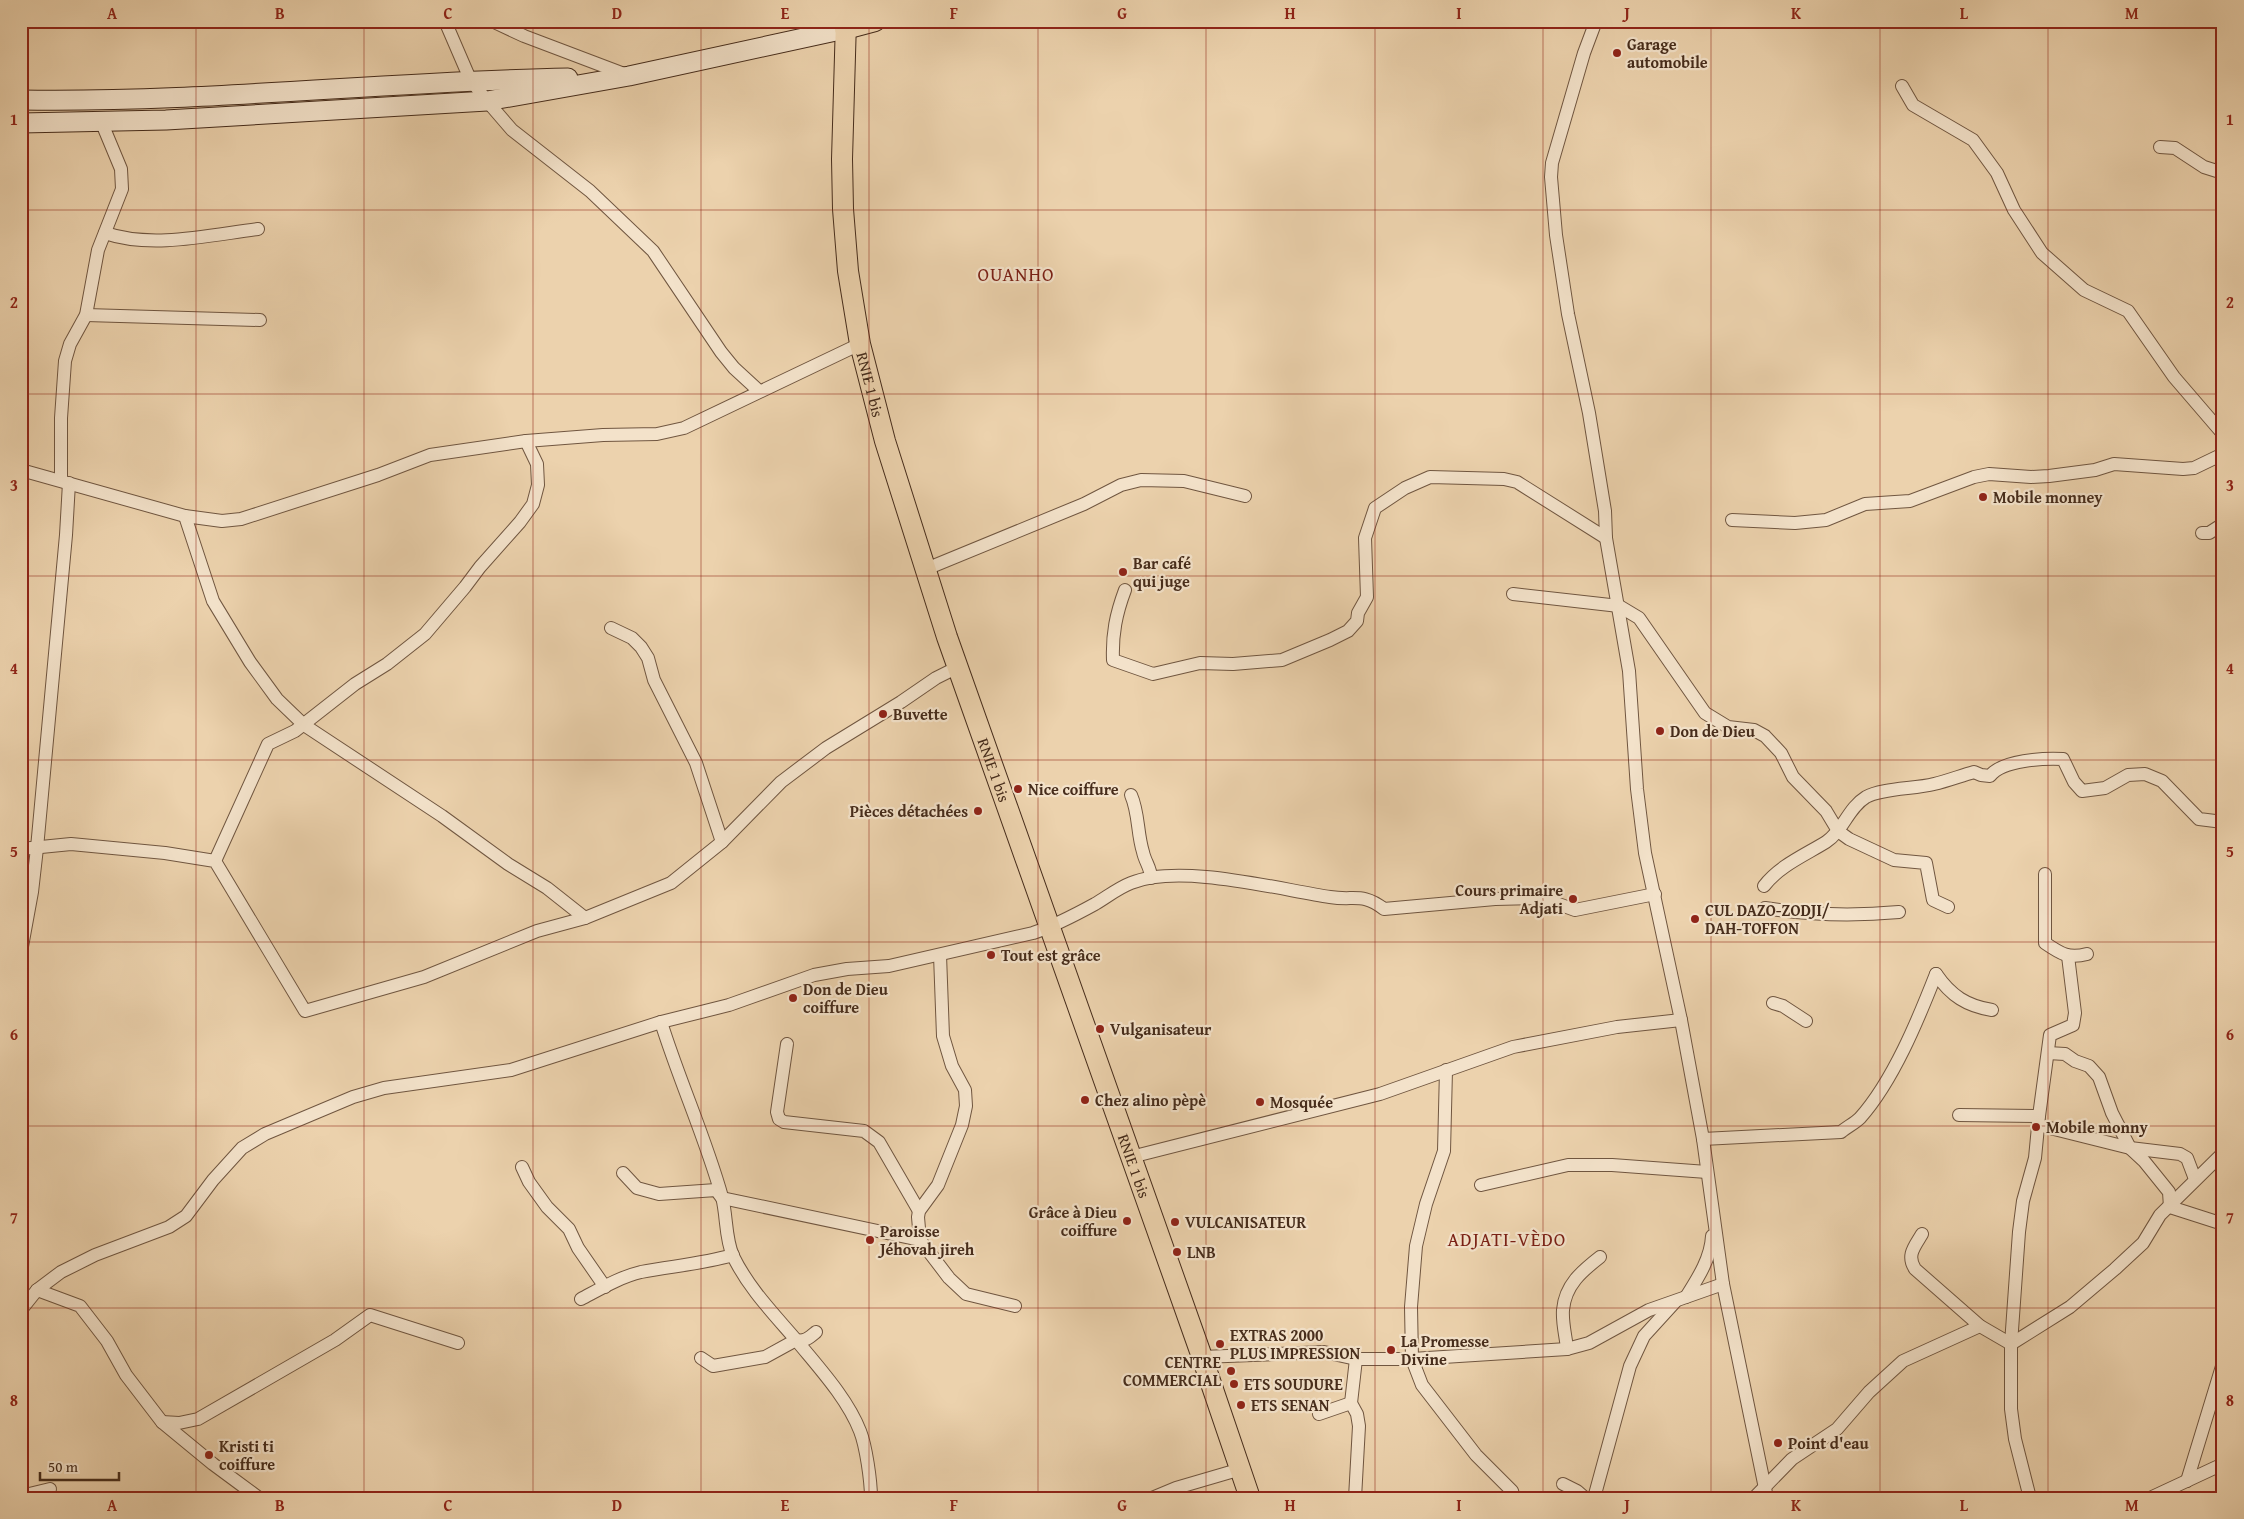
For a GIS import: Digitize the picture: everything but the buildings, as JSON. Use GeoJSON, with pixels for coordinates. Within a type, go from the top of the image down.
{"type":"FeatureCollection","features":[{"type":"Feature","properties":{"kind":"main road"},"geometry":{"type":"LineString","coordinates":[[21,124],[166,120],[487,101],[629,76],[846,25],[875,21]]}},
{"type":"Feature","properties":{"kind":"main road","name":"RNIE 1 bis"},"geometry":{"type":"LineString","coordinates":[[846,25],[843,209],[848,271],[860,344],[885,441],[958,667],[1250,1498]]}},
{"type":"Feature","properties":{"kind":"main road"},"geometry":{"type":"LineString","coordinates":[[21,100],[60,101],[163,98],[470,79],[629,76]]}},
{"type":"Feature","properties":{"kind":"street"},"geometry":{"type":"LineString","coordinates":[[445,21],[470,79],[487,101],[512,130],[590,191],[653,251],[721,352],[734,368],[759,390]]}},
{"type":"Feature","properties":{"kind":"street"},"geometry":{"type":"LineString","coordinates":[[492,21],[524,36],[629,76]]}},
{"type":"Feature","properties":{"kind":"street"},"geometry":{"type":"LineString","coordinates":[[1596,21],[1581,62],[1552,163],[1551,177],[1556,235],[1567,305],[1589,413],[1605,511],[1606,538],[1629,671],[1638,798],[1645,853],[1681,1020],[1703,1139],[1723,1284],[1766,1493]]}},
{"type":"Feature","properties":{"kind":"street"},"geometry":{"type":"LineString","coordinates":[[1902,86],[1913,105],[1973,140],[1997,173],[2014,210],[2042,254],[2084,290],[2128,311],[2174,377],[2223,434]]}},
{"type":"Feature","properties":{"kind":"street"},"geometry":{"type":"LineString","coordinates":[[163,98],[166,120]]}},
{"type":"Feature","properties":{"kind":"street"},"geometry":{"type":"LineString","coordinates":[[60,101],[67,122]]}},
{"type":"Feature","properties":{"kind":"street"},"geometry":{"type":"LineString","coordinates":[[21,952],[38,848],[66,535],[61,418],[64,370],[70,344],[86,315],[98,250],[117,207],[123,180],[121,169],[102,121]]}},
{"type":"Feature","properties":{"kind":"street"},"geometry":{"type":"LineString","coordinates":[[2160,147],[2175,148],[2204,167],[2223,173]]}},
{"type":"Feature","properties":{"kind":"street"},"geometry":{"type":"LineString","coordinates":[[105,233],[118,238],[156,241],[258,229]]}},
{"type":"Feature","properties":{"kind":"street"},"geometry":{"type":"LineString","coordinates":[[86,315],[260,320]]}},
{"type":"Feature","properties":{"kind":"street"},"geometry":{"type":"LineString","coordinates":[[21,470],[185,516],[222,521],[241,519],[378,475],[430,455],[526,441],[603,435],[657,434],[684,428],[759,390],[860,344]]}},
{"type":"Feature","properties":{"kind":"street"},"geometry":{"type":"LineString","coordinates":[[215,861],[268,744],[295,732],[355,684],[387,664],[425,634],[520,522],[533,504],[538,485],[537,464],[526,441]]}},
{"type":"Feature","properties":{"kind":"street"},"geometry":{"type":"LineString","coordinates":[[1732,520],[1819,521],[1865,504],[1910,501],[1974,477],[1989,474],[2030,477],[2050,476],[2095,470],[2114,464],[2183,469],[2194,468],[2223,454]]}},
{"type":"Feature","properties":{"kind":"street"},"geometry":{"type":"LineString","coordinates":[[1125,590],[1116,614],[1112,635],[1113,660],[1152,674],[1200,662],[1264,662],[1282,660],[1330,640],[1348,631],[1357,622],[1358,613],[1367,597],[1365,538],[1375,508],[1405,488],[1430,477],[1504,479],[1517,482],[1606,538]]}},
{"type":"Feature","properties":{"kind":"street"},"geometry":{"type":"LineString","coordinates":[[926,569],[1084,504],[1120,485],[1141,480],[1184,480],[1245,496]]}},
{"type":"Feature","properties":{"kind":"street"},"geometry":{"type":"LineString","coordinates":[[185,516],[213,601],[250,662],[271,691],[304,725],[442,816],[508,864],[547,888],[585,918]]}},
{"type":"Feature","properties":{"kind":"street"},"geometry":{"type":"LineString","coordinates":[[2202,533],[2209,533],[2223,524]]}},
{"type":"Feature","properties":{"kind":"street"},"geometry":{"type":"LineString","coordinates":[[1513,594],[1619,606],[1639,618],[1705,713],[1728,727],[1754,730],[1765,736],[1780,753],[1793,777],[1826,811],[1838,831],[1849,839],[1894,860],[1926,863],[1933,900],[1948,907]]}},
{"type":"Feature","properties":{"kind":"street"},"geometry":{"type":"LineString","coordinates":[[610,628],[632,638],[648,658],[654,680],[696,763],[722,842]]}},
{"type":"Feature","properties":{"kind":"street"},"geometry":{"type":"LineString","coordinates":[[21,850],[71,844],[166,852],[215,861],[305,1011],[424,977],[537,931],[585,918],[672,883],[722,842],[781,782],[826,748],[936,678],[958,667]]}},
{"type":"Feature","properties":{"kind":"street"},"geometry":{"type":"LineString","coordinates":[[1764,886],[1770,878],[1803,854],[1828,841],[1838,831],[1853,807],[1868,796],[1932,785],[1974,772],[1981,776],[1990,776],[1995,770],[2028,760],[2063,759],[2074,782],[2082,791],[2105,788],[2128,775],[2145,774],[2162,782],[2199,820],[2223,822]]}},
{"type":"Feature","properties":{"kind":"street"},"geometry":{"type":"LineString","coordinates":[[1131,795],[1137,808],[1143,853],[1151,870],[1151,878]]}},
{"type":"Feature","properties":{"kind":"street"},"geometry":{"type":"LineString","coordinates":[[2045,874],[2045,944],[2056,952],[2074,958],[2087,954]]}},
{"type":"Feature","properties":{"kind":"street"},"geometry":{"type":"LineString","coordinates":[[21,1310],[38,1290],[60,1272],[95,1255],[162,1230],[186,1216],[213,1180],[242,1148],[265,1134],[353,1097],[384,1088],[510,1070],[661,1022],[729,1005],[814,975],[846,969],[888,966],[1049,928],[1131,883],[1151,878],[1210,877],[1332,898],[1362,898],[1372,901],[1384,909],[1495,899],[1542,898],[1575,910],[1655,894]]}},
{"type":"Feature","properties":{"kind":"street"},"geometry":{"type":"LineString","coordinates":[[1765,908],[1843,914],[1899,912]]}},
{"type":"Feature","properties":{"kind":"street"},"geometry":{"type":"LineString","coordinates":[[940,955],[942,1036],[952,1066],[965,1090],[967,1098],[966,1115],[938,1185],[919,1211],[920,1240],[949,1278],[966,1294],[1015,1306]]}},
{"type":"Feature","properties":{"kind":"street"},"geometry":{"type":"LineString","coordinates":[[2030,1498],[2011,1409],[2011,1344],[2019,1232],[2023,1201],[2035,1158],[2038,1121],[2050,1035],[2073,1025],[2075,1013],[2068,956]]}},
{"type":"Feature","properties":{"kind":"street"},"geometry":{"type":"LineString","coordinates":[[1703,1139],[1841,1132],[1859,1118],[1878,1092],[1924,1006],[1936,974],[1955,997],[1967,1004],[1992,1010]]}},
{"type":"Feature","properties":{"kind":"street"},"geometry":{"type":"LineString","coordinates":[[1773,1004],[1783,1006],[1806,1021]]}},
{"type":"Feature","properties":{"kind":"street"},"geometry":{"type":"LineString","coordinates":[[1131,1157],[1380,1094],[1514,1048],[1617,1028],[1681,1020]]}},
{"type":"Feature","properties":{"kind":"street"},"geometry":{"type":"LineString","coordinates":[[661,1022],[722,1198],[726,1230],[732,1255],[748,1282],[770,1312],[796,1340],[837,1392],[856,1424],[860,1432],[871,1498]]}},
{"type":"Feature","properties":{"kind":"street"},"geometry":{"type":"LineString","coordinates":[[787,1044],[777,1112],[780,1119],[784,1122],[864,1131],[878,1142],[919,1211]]}},
{"type":"Feature","properties":{"kind":"street"},"geometry":{"type":"LineString","coordinates":[[2048,1053],[2065,1054],[2089,1066],[2099,1077],[2112,1113],[2130,1148],[2144,1161],[2169,1192],[2170,1207]]}},
{"type":"Feature","properties":{"kind":"street"},"geometry":{"type":"LineString","coordinates":[[1446,1070],[1444,1151],[1426,1204],[1416,1246],[1411,1307],[1412,1359],[1422,1385],[1476,1455],[1512,1491],[1514,1498]]}},
{"type":"Feature","properties":{"kind":"street"},"geometry":{"type":"LineString","coordinates":[[1959,1115],[2038,1121],[2130,1148],[2180,1154],[2187,1158],[2195,1179]]}},
{"type":"Feature","properties":{"kind":"street"},"geometry":{"type":"LineString","coordinates":[[2011,1344],[2070,1307],[2115,1269],[2143,1243],[2160,1215],[2223,1153]]}},
{"type":"Feature","properties":{"kind":"street"},"geometry":{"type":"LineString","coordinates":[[1481,1185],[1568,1165],[1612,1165],[1707,1172]]}},
{"type":"Feature","properties":{"kind":"street"},"geometry":{"type":"LineString","coordinates":[[522,1167],[529,1182],[547,1207],[569,1229],[578,1248],[605,1287]]}},
{"type":"Feature","properties":{"kind":"street"},"geometry":{"type":"LineString","coordinates":[[623,1174],[637,1188],[659,1194],[716,1190],[722,1198],[920,1240]]}},
{"type":"Feature","properties":{"kind":"street"},"geometry":{"type":"LineString","coordinates":[[2170,1207],[2223,1224]]}},
{"type":"Feature","properties":{"kind":"street"},"geometry":{"type":"LineString","coordinates":[[1594,1498],[1630,1366],[1644,1336],[1682,1299],[1702,1272],[1712,1244],[1714,1217]]}},
{"type":"Feature","properties":{"kind":"street"},"geometry":{"type":"LineString","coordinates":[[1922,1234],[1910,1255],[1910,1262],[1915,1269],[1980,1326],[2011,1344]]}},
{"type":"Feature","properties":{"kind":"street"},"geometry":{"type":"LineString","coordinates":[[581,1298],[641,1272],[704,1263],[732,1255]]}},
{"type":"Feature","properties":{"kind":"street"},"geometry":{"type":"LineString","coordinates":[[1567,1350],[1563,1310],[1570,1285],[1583,1270],[1600,1257]]}},
{"type":"Feature","properties":{"kind":"street"},"geometry":{"type":"LineString","coordinates":[[1202,1357],[1324,1352],[1356,1359],[1412,1359],[1567,1350],[1588,1343],[1649,1310],[1723,1284]]}},
{"type":"Feature","properties":{"kind":"street"},"geometry":{"type":"LineString","coordinates":[[38,1290],[80,1306],[107,1341],[126,1375],[162,1422],[213,1464],[259,1498]]}},
{"type":"Feature","properties":{"kind":"street"},"geometry":{"type":"LineString","coordinates":[[162,1422],[179,1423],[198,1419],[328,1344],[370,1315],[458,1343]]}},
{"type":"Feature","properties":{"kind":"street"},"geometry":{"type":"LineString","coordinates":[[1754,1498],[1766,1493],[1792,1459],[1837,1429],[1869,1392],[1903,1361],[1980,1326]]}},
{"type":"Feature","properties":{"kind":"street"},"geometry":{"type":"LineString","coordinates":[[700,1358],[713,1366],[765,1357],[796,1340],[801,1342],[816,1332]]}},
{"type":"Feature","properties":{"kind":"street"},"geometry":{"type":"LineString","coordinates":[[1355,1498],[1359,1426],[1357,1414],[1351,1403],[1356,1359]]}},
{"type":"Feature","properties":{"kind":"street"},"geometry":{"type":"LineString","coordinates":[[2187,1480],[2223,1363]]}},
{"type":"Feature","properties":{"kind":"street"},"geometry":{"type":"LineString","coordinates":[[1320,1414],[1351,1403]]}},
{"type":"Feature","properties":{"kind":"street"},"geometry":{"type":"LineString","coordinates":[[2150,1498],[2223,1464]]}},
{"type":"Feature","properties":{"kind":"street"},"geometry":{"type":"LineString","coordinates":[[1152,1498],[1176,1488],[1241,1469]]}},
{"type":"Feature","properties":{"kind":"street"},"geometry":{"type":"LineString","coordinates":[[1563,1484],[1577,1491],[1585,1498]]}},
{"type":"Feature","properties":{"kind":"street"},"geometry":{"type":"LineString","coordinates":[[21,1496],[50,1489]]}},
{"type":"Feature","properties":{"kind":"place","name":"Garage automobile"},"geometry":{"type":"Point","coordinates":[1617,53]}},
{"type":"Feature","properties":{"kind":"place","name":"Mobile monney"},"geometry":{"type":"Point","coordinates":[1983,497]}},
{"type":"Feature","properties":{"kind":"place","name":"Bar café qui juge"},"geometry":{"type":"Point","coordinates":[1123,572]}},
{"type":"Feature","properties":{"kind":"place","name":"Buvette"},"geometry":{"type":"Point","coordinates":[883,714]}},
{"type":"Feature","properties":{"kind":"place","name":"Don de Dieu"},"geometry":{"type":"Point","coordinates":[1660,731]}},
{"type":"Feature","properties":{"kind":"place","name":"Nice coiffure"},"geometry":{"type":"Point","coordinates":[1018,789]}},
{"type":"Feature","properties":{"kind":"place","name":"Pièces détachées"},"geometry":{"type":"Point","coordinates":[978,811]}},
{"type":"Feature","properties":{"kind":"place","name":"Cours primaire Adjati"},"geometry":{"type":"Point","coordinates":[1573,899]}},
{"type":"Feature","properties":{"kind":"place","name":"CUL DAZO-ZODJI/ DAH-TOFFON"},"geometry":{"type":"Point","coordinates":[1695,919]}},
{"type":"Feature","properties":{"kind":"place","name":"Tout est grâce"},"geometry":{"type":"Point","coordinates":[991,955]}},
{"type":"Feature","properties":{"kind":"place","name":"Don de Dieu coiffure"},"geometry":{"type":"Point","coordinates":[793,998]}},
{"type":"Feature","properties":{"kind":"place","name":"Vulganisateur"},"geometry":{"type":"Point","coordinates":[1100,1029]}},
{"type":"Feature","properties":{"kind":"place","name":"Chez alino pèpè"},"geometry":{"type":"Point","coordinates":[1085,1100]}},
{"type":"Feature","properties":{"kind":"place","name":"Mosquée"},"geometry":{"type":"Point","coordinates":[1260,1102]}},
{"type":"Feature","properties":{"kind":"place","name":"Mobile monny"},"geometry":{"type":"Point","coordinates":[2036,1127]}},
{"type":"Feature","properties":{"kind":"place","name":"Grâce à Dieu coiffure"},"geometry":{"type":"Point","coordinates":[1127,1221]}},
{"type":"Feature","properties":{"kind":"place","name":"VULCANISATEUR"},"geometry":{"type":"Point","coordinates":[1175,1222]}},
{"type":"Feature","properties":{"kind":"place","name":"Paroisse Jéhovah jireh"},"geometry":{"type":"Point","coordinates":[870,1240]}},
{"type":"Feature","properties":{"kind":"place","name":"LNB"},"geometry":{"type":"Point","coordinates":[1177,1252]}},
{"type":"Feature","properties":{"kind":"place","name":"EXTRAS 2000 PLUS IMPRESSION"},"geometry":{"type":"Point","coordinates":[1220,1344]}},
{"type":"Feature","properties":{"kind":"place","name":"La Promesse Divine"},"geometry":{"type":"Point","coordinates":[1391,1350]}},
{"type":"Feature","properties":{"kind":"place","name":"CENTRE COMMERCIAL"},"geometry":{"type":"Point","coordinates":[1231,1371]}},
{"type":"Feature","properties":{"kind":"place","name":"ETS SOUDURE"},"geometry":{"type":"Point","coordinates":[1234,1384]}},
{"type":"Feature","properties":{"kind":"place","name":"ETS SENAN"},"geometry":{"type":"Point","coordinates":[1241,1405]}},
{"type":"Feature","properties":{"kind":"place","name":"Point d'eau"},"geometry":{"type":"Point","coordinates":[1778,1443]}},
{"type":"Feature","properties":{"kind":"place","name":"Kristi ti coiffure"},"geometry":{"type":"Point","coordinates":[209,1455]}},
{"type":"Feature","properties":{"kind":"district","name":"OUANHO"},"geometry":{"type":"Point","coordinates":[1016,274]}},
{"type":"Feature","properties":{"kind":"district","name":"ADJATI-VÈDO"},"geometry":{"type":"Point","coordinates":[1507,1239]}}]}
